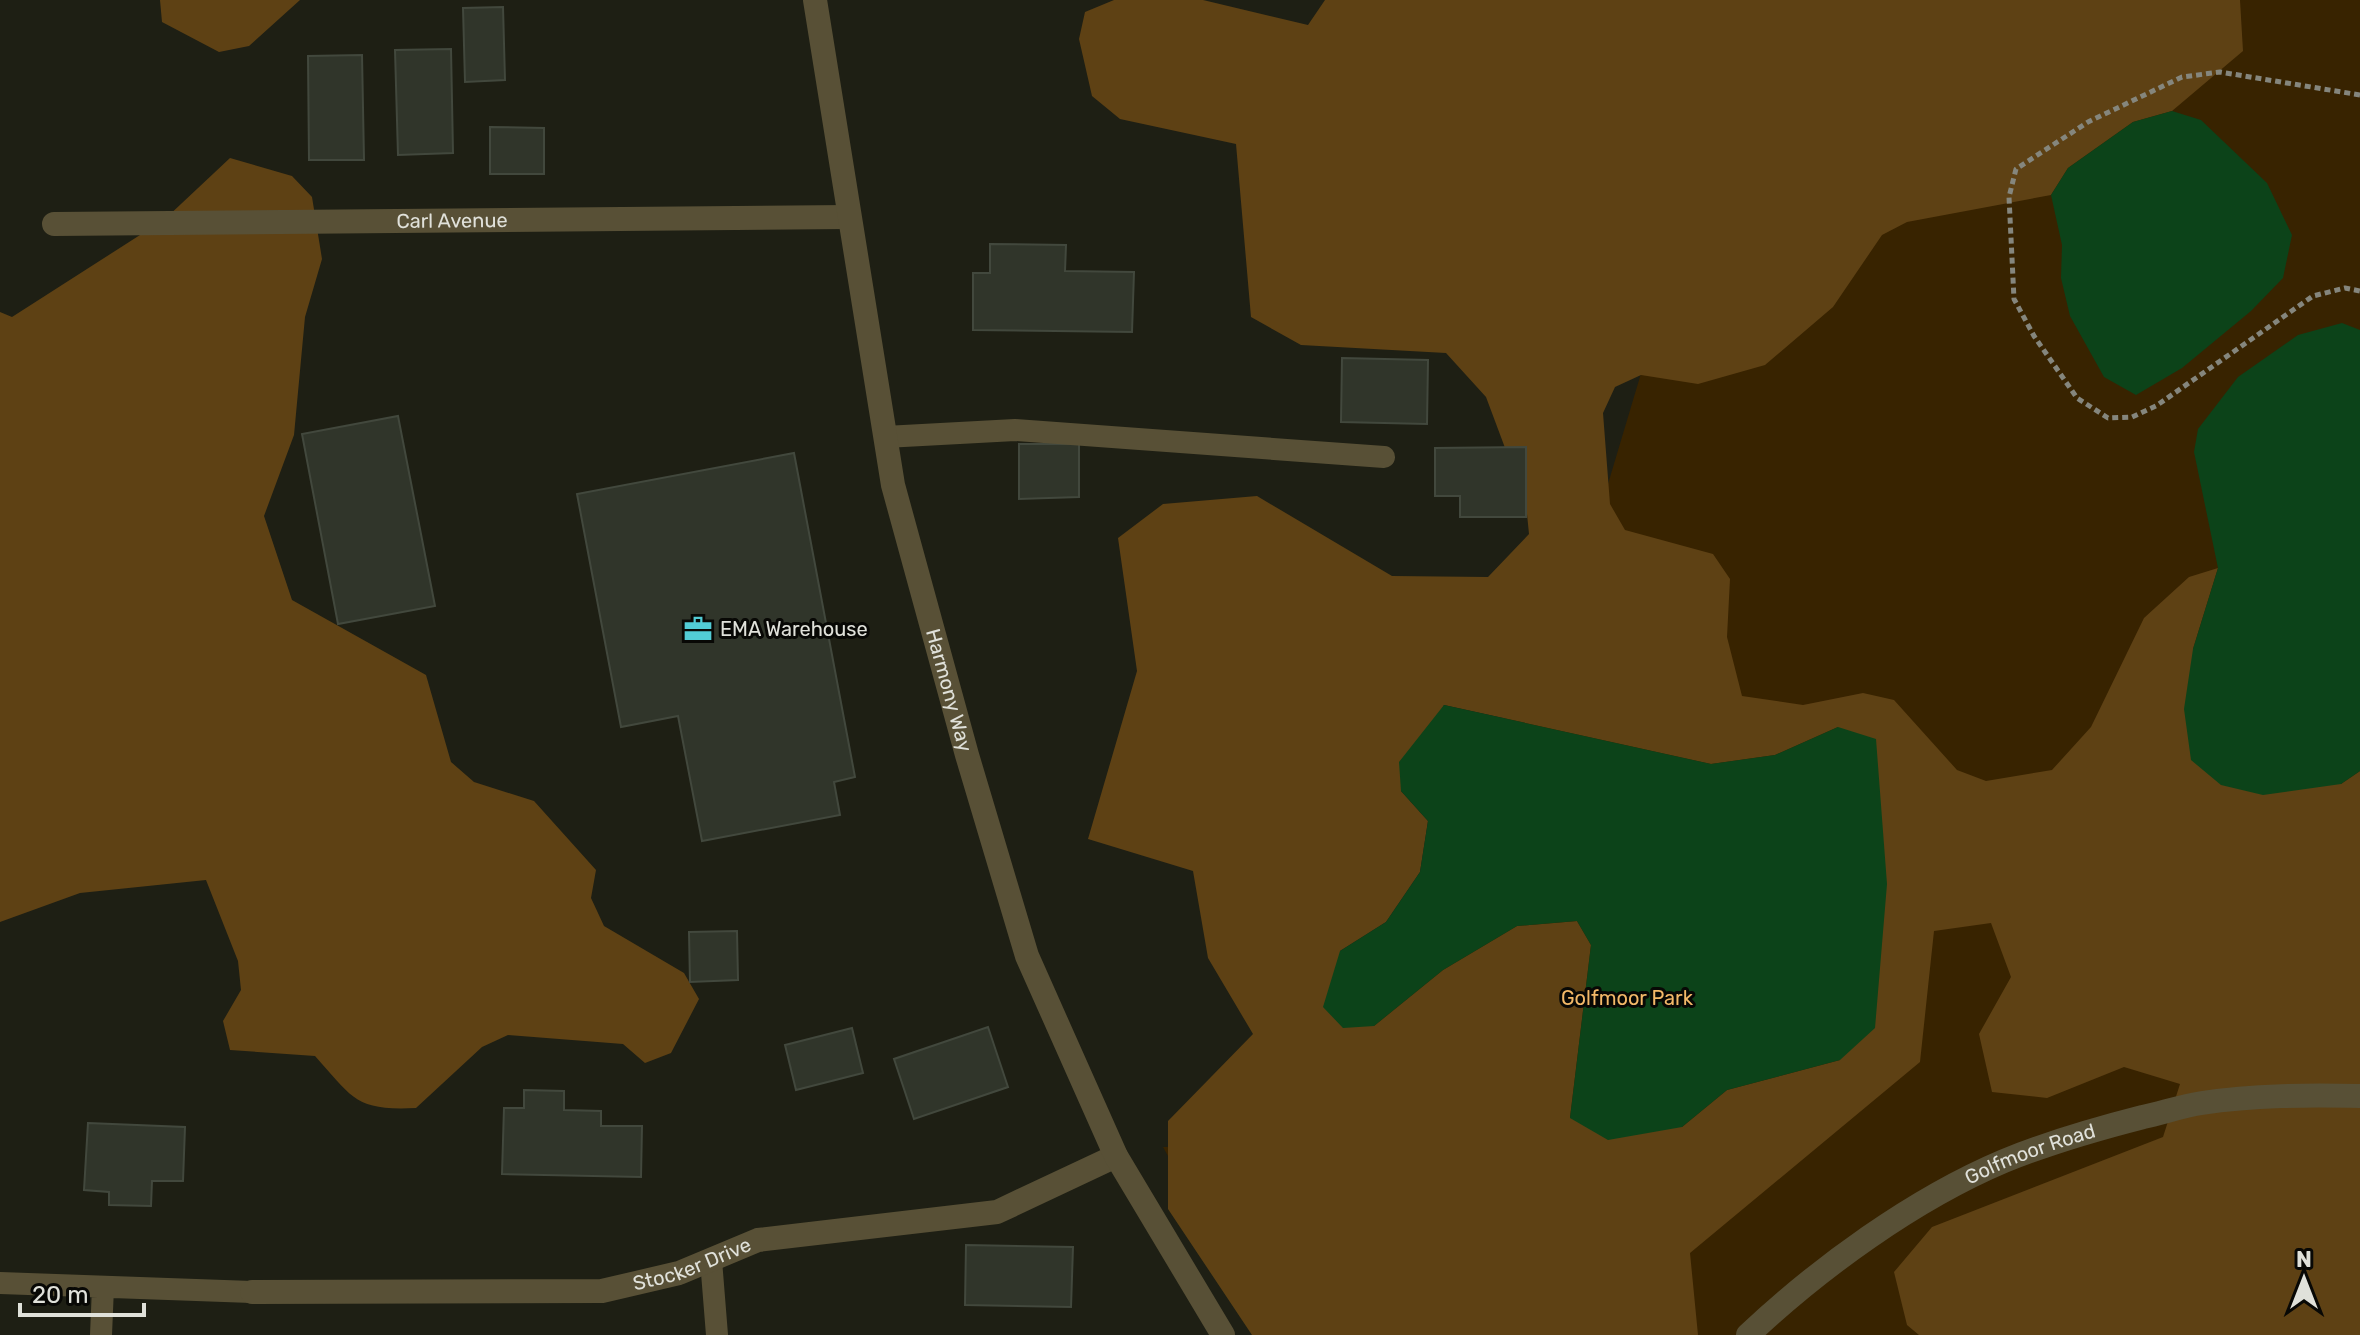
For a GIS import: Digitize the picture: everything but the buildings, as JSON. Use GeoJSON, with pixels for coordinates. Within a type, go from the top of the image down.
{"type":"FeatureCollection","features":[{"type":"Feature","properties":{"kind":"street","name":"Harmony Way"},"geometry":{"type":"LineString","coordinates":[[815,0],[893,485],[967,755],[1027,956],[1116,1156],[1223,1335]]}},
{"type":"Feature","properties":{"kind":"street","name":"Carl Avenue"},"geometry":{"type":"LineString","coordinates":[[54,224],[848,217]]}},
{"type":"Feature","properties":{"kind":"street","name":"Golfmoor Road"},"geometry":{"type":"LineString","coordinates":[[1748,1335],[1866,1238],[1962,1181],[2005,1161],[2101,1128],[2202,1103],[2309,1095],[2360,1096]]}},
{"type":"Feature","properties":{"kind":"street","name":"Stocker Drive"},"geometry":{"type":"LineString","coordinates":[[252,1292],[602,1291],[679,1273],[758,1240],[997,1212],[1116,1156]]}},
{"type":"Feature","properties":{"kind":"lane"},"geometry":{"type":"LineString","coordinates":[[885,437],[1015,430],[1384,457]]}},
{"type":"Feature","properties":{"kind":"lane"},"geometry":{"type":"LineString","coordinates":[[711,1260],[717,1335]]}},
{"type":"Feature","properties":{"kind":"lane"},"geometry":{"type":"LineString","coordinates":[[0,1283],[252,1292]]}},
{"type":"Feature","properties":{"kind":"lane"},"geometry":{"type":"LineString","coordinates":[[101,1335],[103,1287]]}},
{"type":"Feature","properties":{"kind":"path"},"geometry":{"type":"LineString","coordinates":[[2360,95],[2220,72],[2182,77],[2088,122],[2016,169],[2009,197],[2014,299],[2034,336],[2077,398],[2108,418],[2132,417],[2156,406],[2313,296],[2345,288],[2360,291]]}},
{"type":"Feature","properties":{"kind":"green space","name":"Golfmoor Park"},"geometry":{"type":"Polygon","coordinates":[[[1941,0],[2360,0],[2360,1335],[1267,1335],[1163,1147],[1288,1143],[1585,561],[1665,293],[1941,0]]]}},
{"type":"Feature","properties":{"kind":"shaded area"},"geometry":{"type":"Polygon","coordinates":[[[160,0],[300,0],[249,46],[219,52],[162,22],[160,0]]]}},
{"type":"Feature","properties":{"kind":"shaded area"},"geometry":{"type":"Polygon","coordinates":[[[1114,0],[1203,0],[1308,25],[1325,0],[2240,0],[2243,51],[2172,111],[2133,122],[2068,168],[2051,195],[1907,222],[1882,235],[1833,307],[1765,365],[1698,384],[1641,375],[1615,387],[1603,413],[1610,504],[1625,530],[1713,554],[1730,579],[1727,637],[1742,696],[1803,705],[1863,693],[1894,700],[1957,770],[1986,781],[2052,770],[2091,727],[2144,618],[2189,577],[2218,568],[2193,649],[2341,784],[2360,771],[2360,1335],[1919,1335],[1907,1325],[1894,1272],[1932,1227],[2163,1137],[2180,1084],[2124,1067],[2047,1098],[1992,1092],[1979,1034],[2011,977],[1991,923],[1934,931],[1920,1062],[1690,1253],[1698,1335],[1252,1335],[1168,1209],[1168,1121],[1253,1034],[1208,958],[1193,871],[1088,839],[1137,671],[1118,538],[1163,504],[1257,496],[1392,576],[1488,577],[1529,534],[1526,504],[1486,397],[1446,353],[1301,345],[1251,317],[1236,144],[1120,119],[1092,96],[1079,39],[1085,12],[1114,0]],[[1444,705],[1401,791],[1428,821],[1420,872],[1386,922],[1340,951],[1374,1026],[1443,970],[1517,926],[1577,921],[1591,945],[1570,1118],[1682,1127],[1727,1090],[1840,1060],[1838,727],[1775,755],[1711,764],[1444,705]]]}},
{"type":"Feature","properties":{"kind":"shaded area"},"geometry":{"type":"Polygon","coordinates":[[[2172,111],[2201,120],[2267,183],[2292,235],[2283,278],[2251,311],[2182,368],[2136,395],[2104,377],[2070,316],[2061,278],[2062,245],[2051,195],[2068,168],[2133,122],[2172,111]]]}},
{"type":"Feature","properties":{"kind":"shaded area"},"geometry":{"type":"Polygon","coordinates":[[[230,158],[292,176],[312,197],[322,259],[305,317],[294,435],[264,516],[292,600],[426,675],[451,762],[474,782],[534,801],[596,870],[591,898],[604,926],[684,973],[699,999],[671,1053],[645,1063],[623,1044],[508,1035],[482,1047],[416,1108],[380,1107],[367,1104],[348,1092],[315,1056],[230,1050],[223,1021],[241,990],[238,961],[206,880],[80,893],[0,922],[0,312],[12,317],[165,219],[230,158]]]}},
{"type":"Feature","properties":{"kind":"shaded area"},"geometry":{"type":"Polygon","coordinates":[[[2342,323],[2360,330],[2360,771],[2341,784],[2263,795],[2221,785],[2191,760],[2184,709],[2193,649],[2218,568],[2194,452],[2198,429],[2238,377],[2298,335],[2342,323]]]}},
{"type":"Feature","properties":{"kind":"shaded area"},"geometry":{"type":"Polygon","coordinates":[[[1444,705],[1711,764],[1775,755],[1838,727],[1876,739],[1887,884],[1875,1028],[1840,1060],[1727,1090],[1682,1127],[1608,1140],[1570,1118],[1591,945],[1577,921],[1517,926],[1443,970],[1374,1026],[1343,1028],[1323,1007],[1340,951],[1386,922],[1420,872],[1428,821],[1401,791],[1399,762],[1444,705]]]}},
{"type":"Feature","properties":{"kind":"place","name":"EMA Warehouse"},"geometry":{"type":"Point","coordinates":[698,629]}}]}
